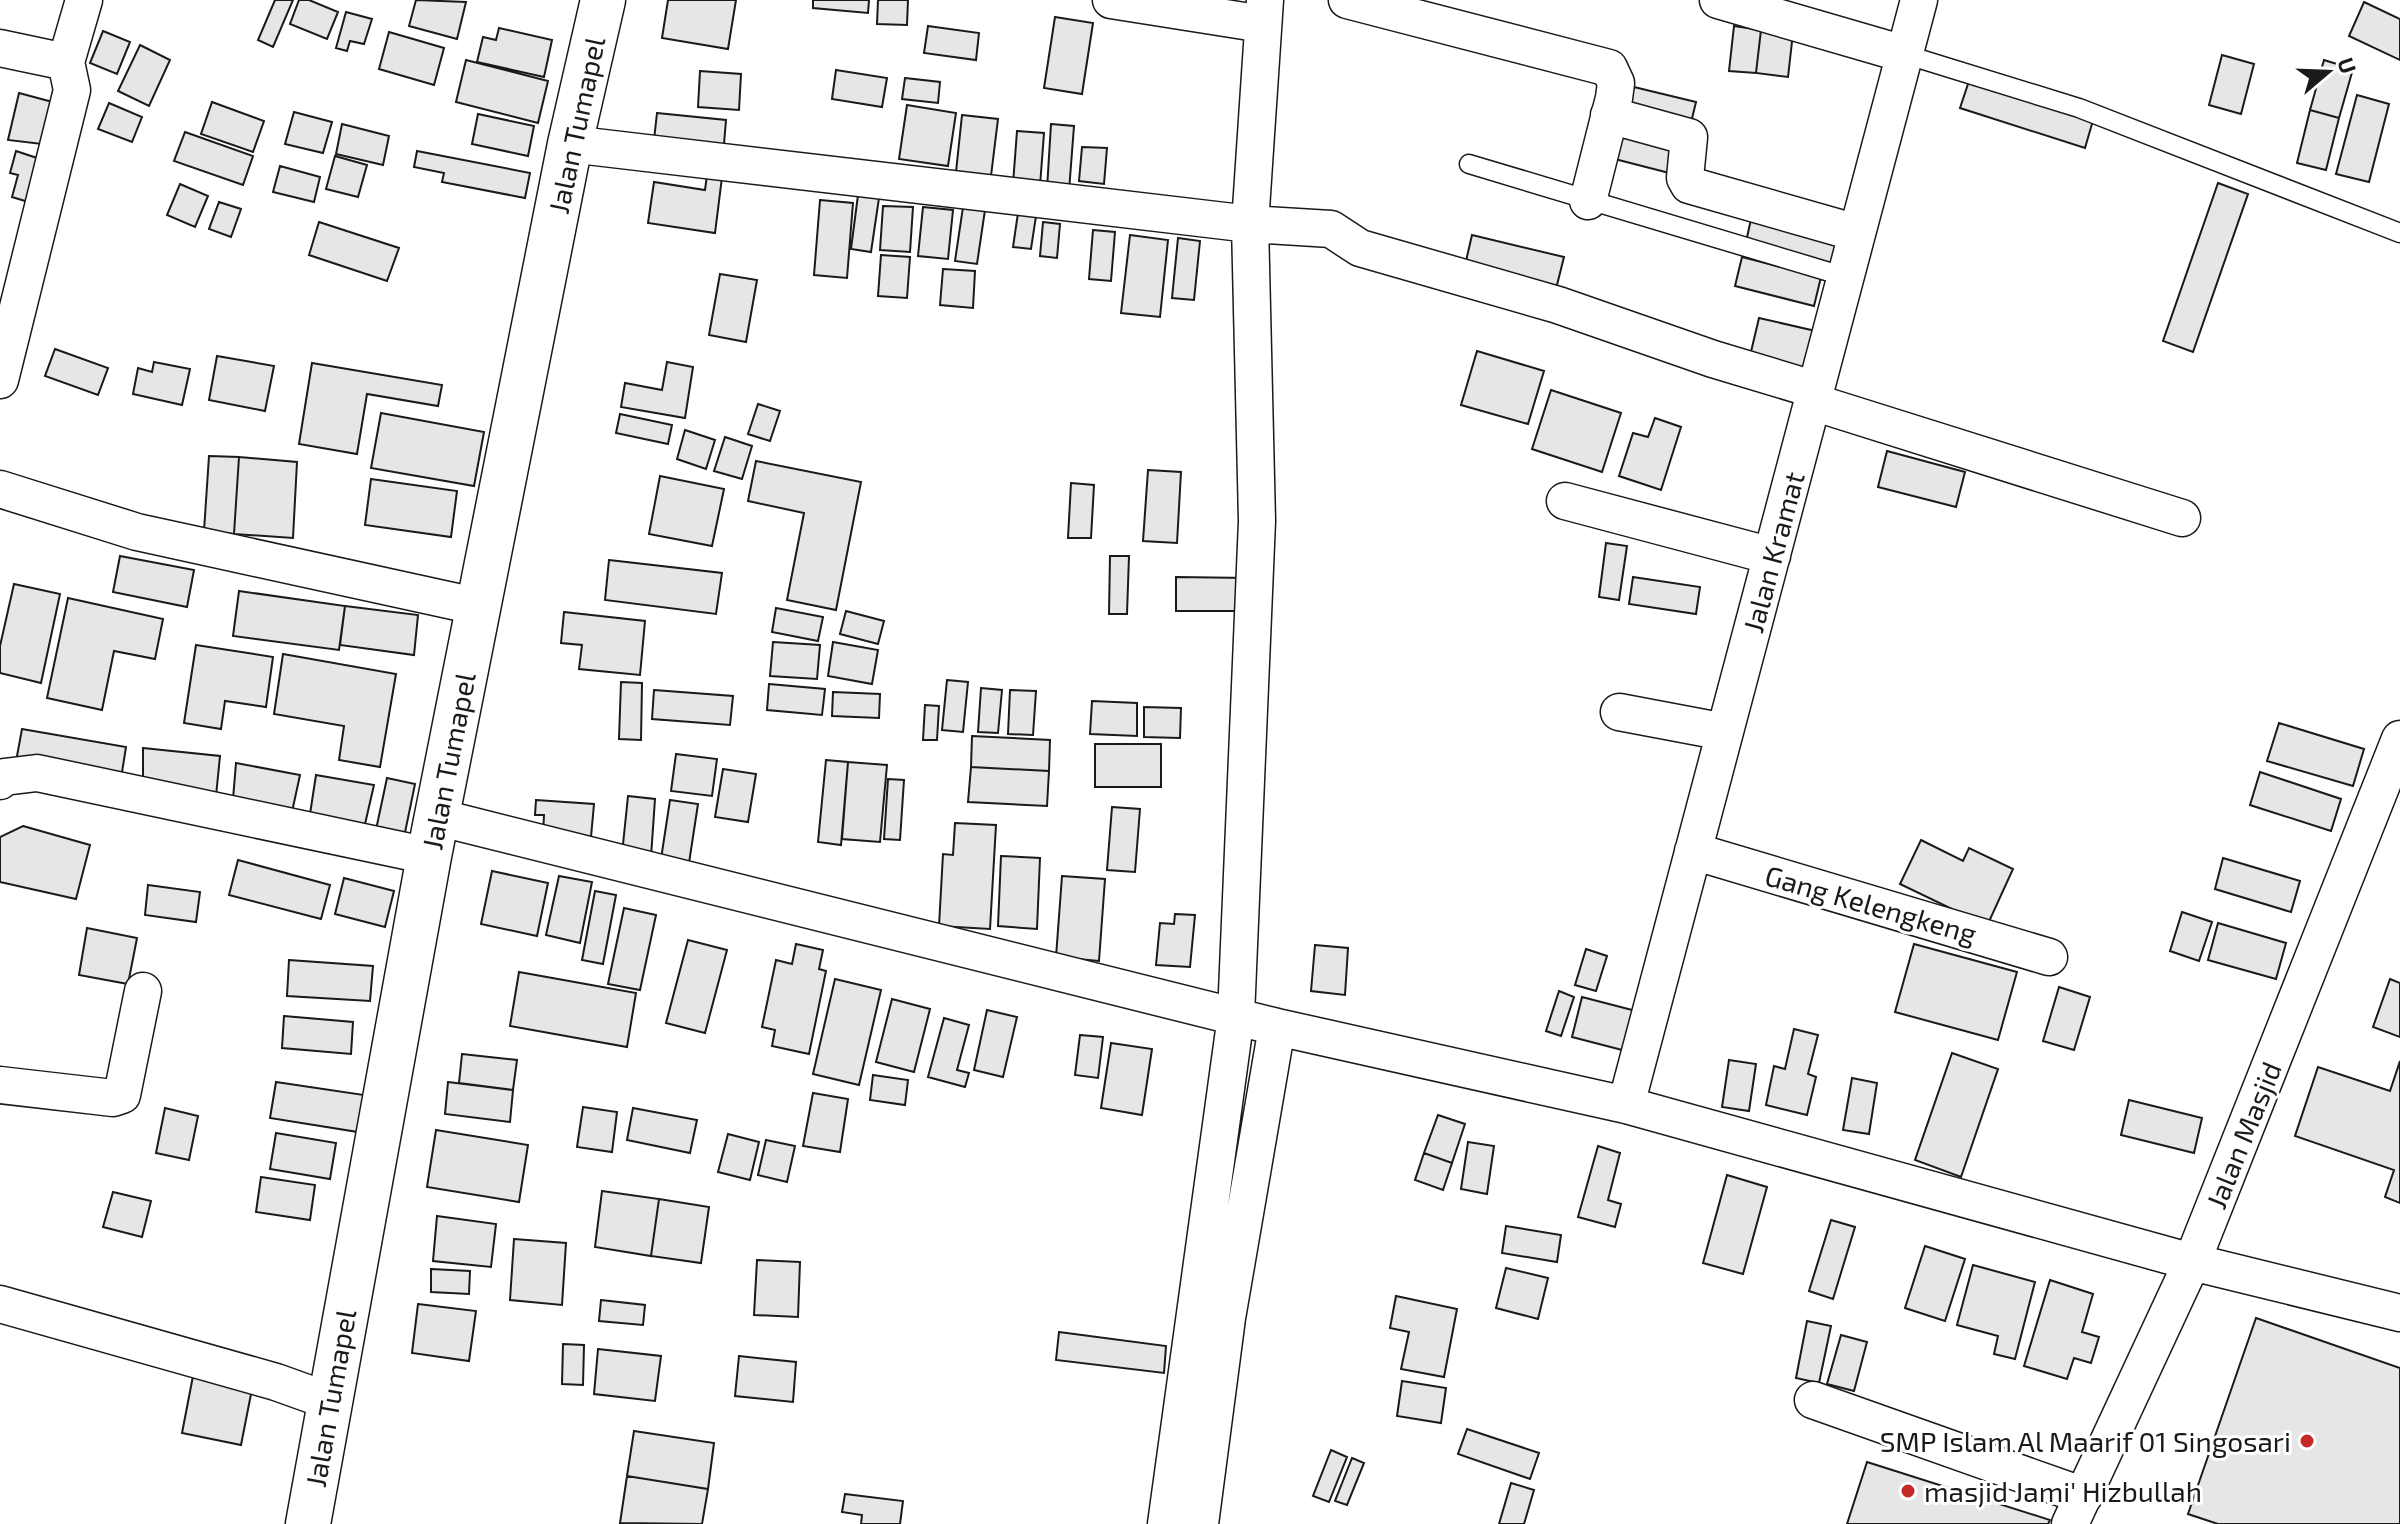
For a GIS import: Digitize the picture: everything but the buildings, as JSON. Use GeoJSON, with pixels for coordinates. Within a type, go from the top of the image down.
{"type":"FeatureCollection","features":[{"type":"Feature","properties":{"kind":"street"},"geometry":{"type":"LineString","coordinates":[[0,380],[72,90],[66,62],[84,0]]}},
{"type":"Feature","properties":{"kind":"street","name":"Jalan Tumapel"},"geometry":{"type":"LineString","coordinates":[[308,1524],[433,837],[570,144],[603,0]]}},
{"type":"Feature","properties":{"kind":"street"},"geometry":{"type":"LineString","coordinates":[[1111,0],[1264,12],[1250,224],[1257,521],[1256,1021],[1227,1318],[1200,1524]]}},
{"type":"Feature","properties":{"kind":"street"},"geometry":{"type":"LineString","coordinates":[[1718,0],[1904,54]]}},
{"type":"Feature","properties":{"kind":"street","name":"Jalan Kramat"},"geometry":{"type":"LineString","coordinates":[[1626,1105],[1919,0]]}},
{"type":"Feature","properties":{"kind":"street"},"geometry":{"type":"LineString","coordinates":[[1360,3],[1609,68],[1616,83],[1588,201]]}},
{"type":"Feature","properties":{"kind":"street"},"geometry":{"type":"LineString","coordinates":[[0,48],[66,62]]}},
{"type":"Feature","properties":{"kind":"street"},"geometry":{"type":"LineString","coordinates":[[1609,115],[1689,137],[1685,178],[1689,185],[1857,233]]}},
{"type":"Feature","properties":{"kind":"street"},"geometry":{"type":"LineString","coordinates":[[570,144],[1250,224],[1316,228],[1360,248],[1558,305],[1814,396],[2182,518]]}},
{"type":"Feature","properties":{"kind":"street"},"geometry":{"type":"LineString","coordinates":[[0,489],[137,532],[480,607]]}},
{"type":"Feature","properties":{"kind":"street"},"geometry":{"type":"LineString","coordinates":[[1565,501],[1772,556]]}},
{"type":"Feature","properties":{"kind":"street"},"geometry":{"type":"LineString","coordinates":[[1619,712],[1725,732]]}},
{"type":"Feature","properties":{"kind":"street","name":"Jalan Masjid"},"geometry":{"type":"LineString","coordinates":[[2077,1510],[2192,1262],[2400,739]]}},
{"type":"Feature","properties":{"kind":"street"},"geometry":{"type":"LineString","coordinates":[[0,781],[4,777],[37,773],[433,837],[1626,1105],[2192,1262],[2400,1313]]}},
{"type":"Feature","properties":{"kind":"street","name":"Gang Kelengkeng"},"geometry":{"type":"LineString","coordinates":[[1693,851],[2049,957]]}},
{"type":"Feature","properties":{"kind":"street"},"geometry":{"type":"LineString","coordinates":[[0,1085],[113,1098],[122,1095],[143,991]]}},
{"type":"Feature","properties":{"kind":"street"},"geometry":{"type":"LineString","coordinates":[[1166,1524],[1256,1021]]}},
{"type":"Feature","properties":{"kind":"street"},"geometry":{"type":"LineString","coordinates":[[0,1304],[276,1382],[329,1401]]}},
{"type":"Feature","properties":{"kind":"street"},"geometry":{"type":"LineString","coordinates":[[1813,1400],[2077,1510]]}},
{"type":"Feature","properties":{"kind":"lane"},"geometry":{"type":"LineString","coordinates":[[1904,54],[2079,108],[2400,233]]}},
{"type":"Feature","properties":{"kind":"lane"},"geometry":{"type":"LineString","coordinates":[[1469,164],[1846,277]]}},
{"type":"Feature","properties":{"kind":"place","name":"SMP Islam Al Maarif 01 Singosari"},"geometry":{"type":"Point","coordinates":[2307,1441]}},
{"type":"Feature","properties":{"kind":"place","name":"masjid Jami' Hizbullah"},"geometry":{"type":"Point","coordinates":[1908,1491]}}]}
